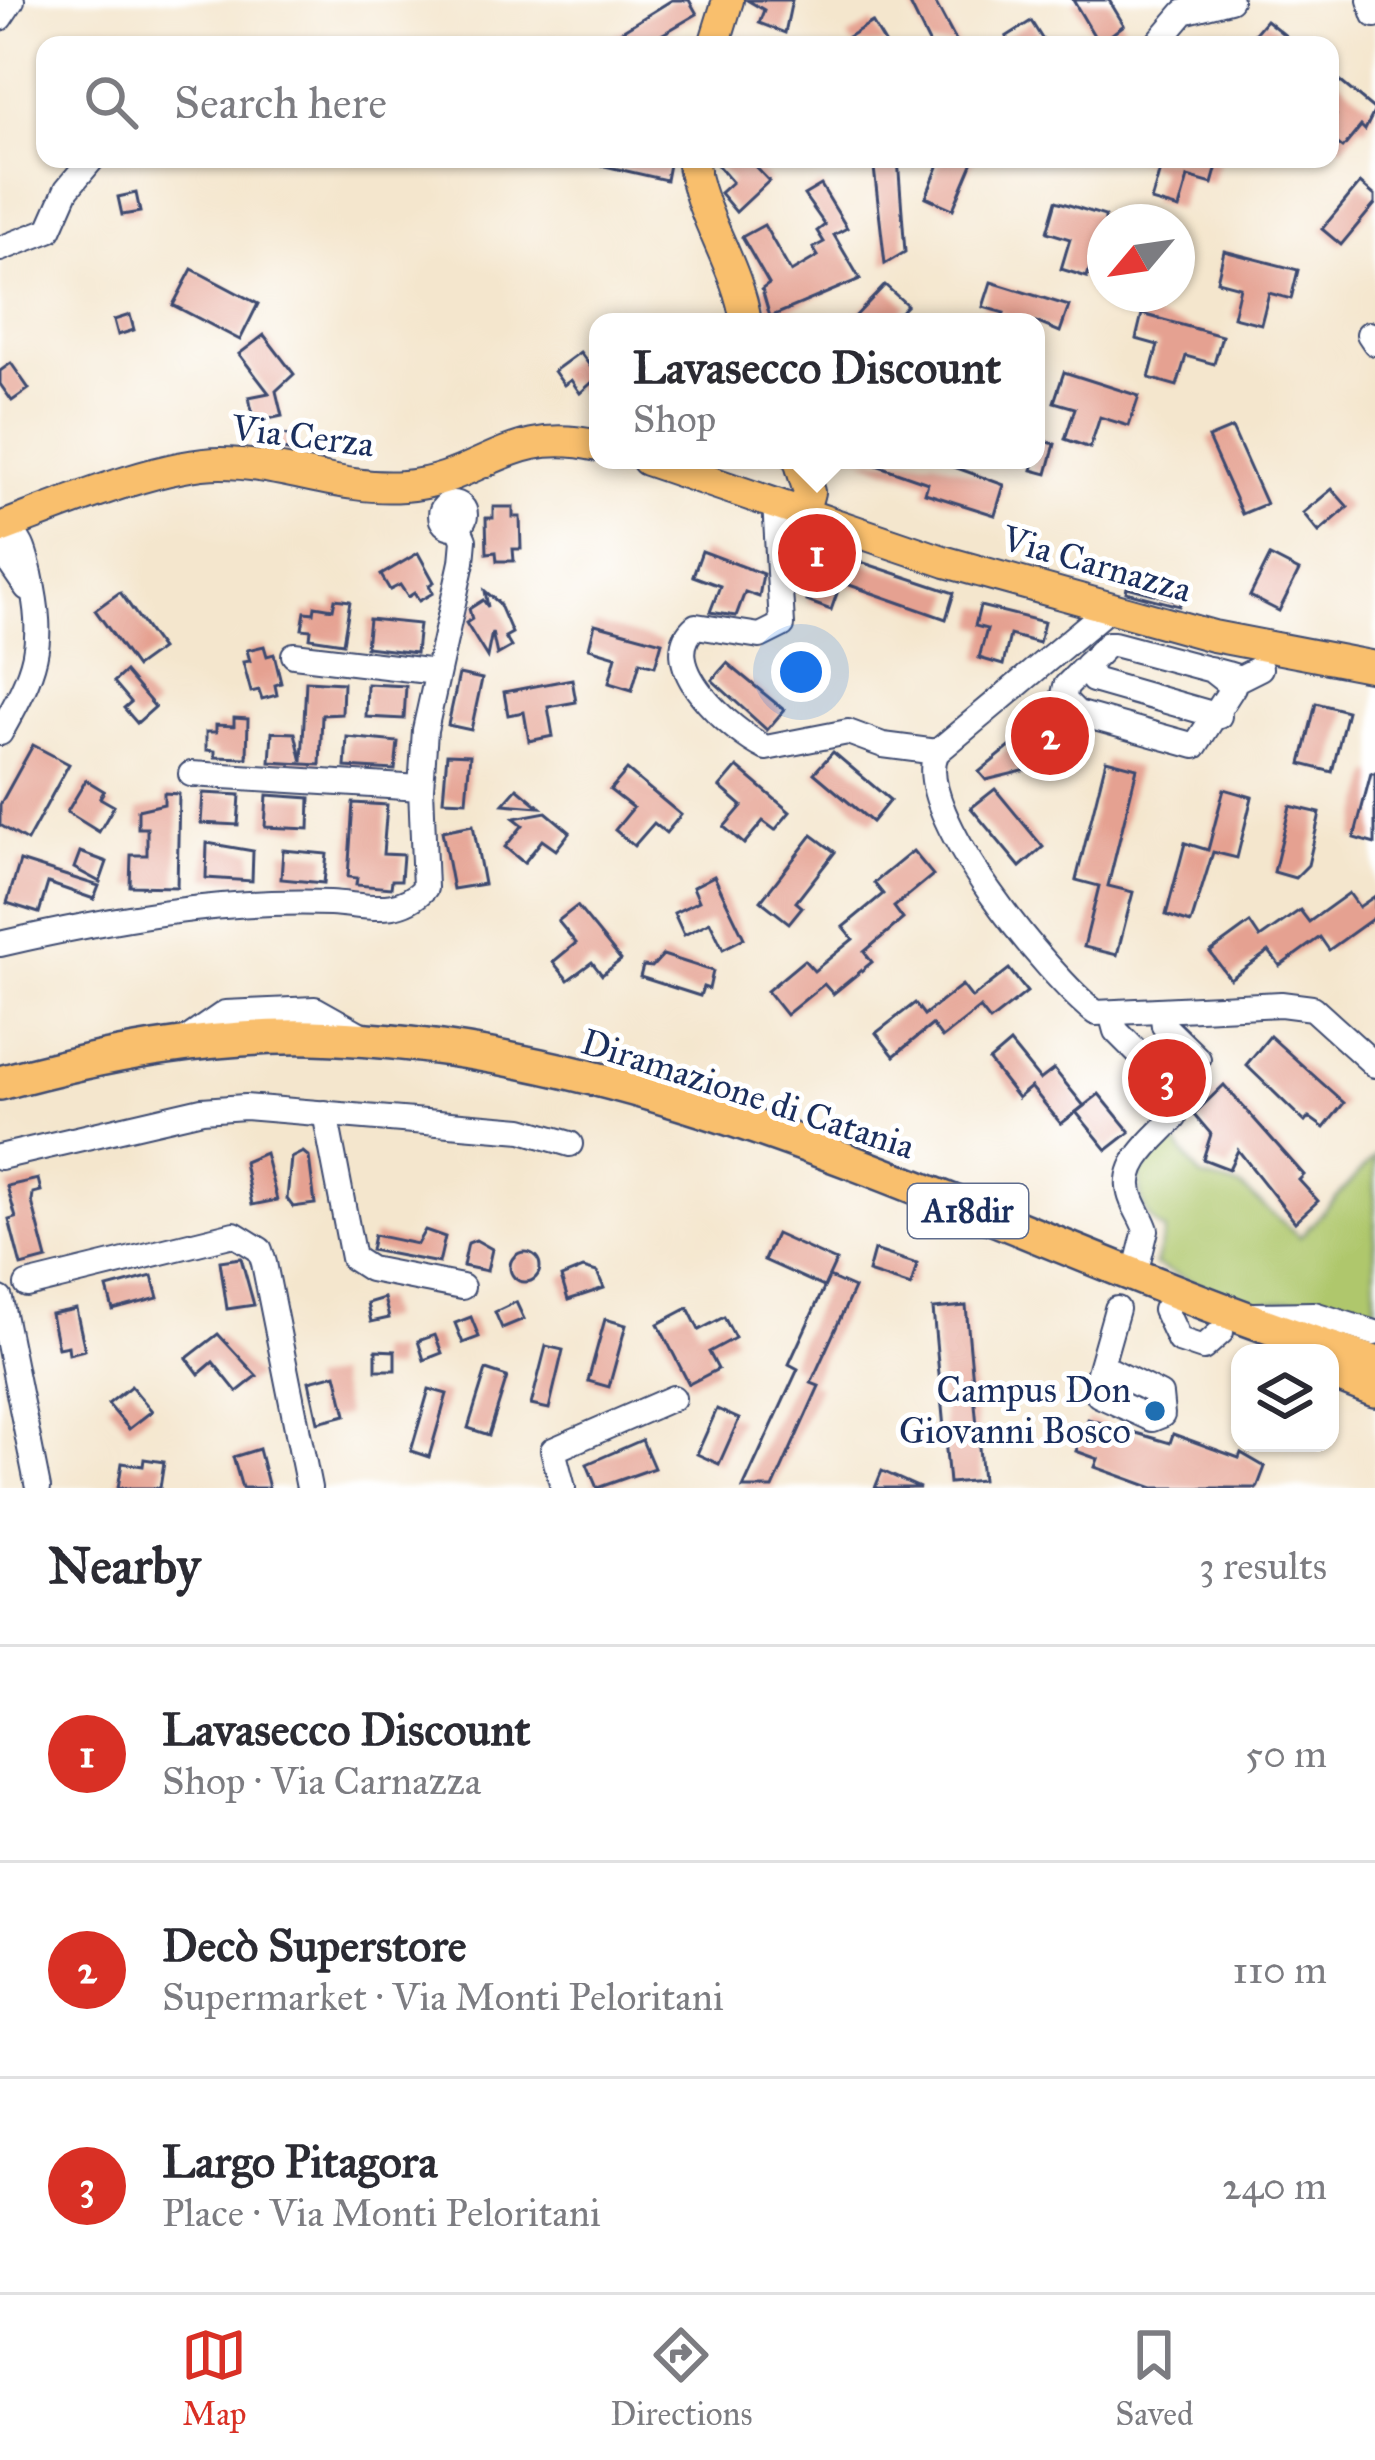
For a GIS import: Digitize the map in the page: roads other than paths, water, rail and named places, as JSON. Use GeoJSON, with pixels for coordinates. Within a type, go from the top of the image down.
{"type":"FeatureCollection","features":[{"type":"Feature","properties":{"kind":"highway","name":"Diramazione di Catania"},"geometry":{"type":"LineString","coordinates":[[0,1083],[180,1044],[296,1037],[470,1052],[657,1097],[786,1140],[1229,1324],[1263,1344]]}},
{"type":"Feature","properties":{"kind":"highway","name":"Diramazione di Catania"},"geometry":{"type":"LineString","coordinates":[[0,1107],[75,1086],[224,1061],[313,1059],[470,1073],[650,1118],[780,1160],[1165,1310],[1375,1363]]}},
{"type":"Feature","properties":{"kind":"highway"},"geometry":{"type":"LineString","coordinates":[[1339,1375],[1375,1388]]}},
{"type":"Feature","properties":{"kind":"main road"},"geometry":{"type":"LineString","coordinates":[[717,36],[728,0]]}},
{"type":"Feature","properties":{"kind":"main road"},"geometry":{"type":"LineString","coordinates":[[694,168],[704,208],[739,282],[744,313]]}},
{"type":"Feature","properties":{"kind":"main road","name":"Via Cerza"},"geometry":{"type":"LineString","coordinates":[[3,527],[160,473],[205,464],[405,486],[454,473],[526,442],[589,444]]}},
{"type":"Feature","properties":{"kind":"main road"},"geometry":{"type":"LineString","coordinates":[[675,469],[783,504],[809,492],[802,469]]}},
{"type":"Feature","properties":{"kind":"main road","name":"Via Carnazza"},"geometry":{"type":"LineString","coordinates":[[783,504],[946,562],[1267,658],[1375,667]]}},
{"type":"Feature","properties":{"kind":"street"},"geometry":{"type":"LineString","coordinates":[[0,18],[12,0]]}},
{"type":"Feature","properties":{"kind":"street"},"geometry":{"type":"LineString","coordinates":[[1164,36],[1184,12],[1230,0]]}},
{"type":"Feature","properties":{"kind":"street"},"geometry":{"type":"LineString","coordinates":[[1370,0],[1375,15]]}},
{"type":"Feature","properties":{"kind":"street"},"geometry":{"type":"LineString","coordinates":[[0,249],[49,230],[67,189],[84,168]]}},
{"type":"Feature","properties":{"kind":"street"},"geometry":{"type":"LineString","coordinates":[[783,504],[782,625],[760,636],[696,626],[685,637],[682,653],[695,684],[718,711],[766,748],[848,732],[883,745],[937,752]]}},
{"type":"Feature","properties":{"kind":"street"},"geometry":{"type":"LineString","coordinates":[[14,562],[52,511]]}},
{"type":"Feature","properties":{"kind":"street"},"geometry":{"type":"LineString","coordinates":[[0,944],[122,917],[211,906],[327,903],[397,908],[425,888],[421,788],[436,672],[464,551],[458,526]]}},
{"type":"Feature","properties":{"kind":"street"},"geometry":{"type":"LineString","coordinates":[[0,733],[36,661],[40,625],[36,599],[14,562],[3,527]]}},
{"type":"Feature","properties":{"kind":"street"},"geometry":{"type":"LineString","coordinates":[[1109,608],[937,752],[932,762],[941,812],[956,848],[1087,1007],[1112,1013],[1312,1008],[1375,1065]]}},
{"type":"Feature","properties":{"kind":"street"},"geometry":{"type":"LineString","coordinates":[[1114,644],[1240,678],[1267,658],[1192,747],[1077,713],[1066,705],[1064,692],[1114,644]]}},
{"type":"Feature","properties":{"kind":"street"},"geometry":{"type":"LineString","coordinates":[[294,656],[436,672]]}},
{"type":"Feature","properties":{"kind":"street"},"geometry":{"type":"LineString","coordinates":[[1087,665],[1094,680],[1219,716]]}},
{"type":"Feature","properties":{"kind":"street"},"geometry":{"type":"LineString","coordinates":[[1210,669],[1233,687],[1219,716]]}},
{"type":"Feature","properties":{"kind":"street"},"geometry":{"type":"LineString","coordinates":[[191,774],[421,788]]}},
{"type":"Feature","properties":{"kind":"street"},"geometry":{"type":"LineString","coordinates":[[1112,1013],[1116,1031],[1162,1077],[1186,1072],[1198,1059],[1163,1026],[1162,1010]]}},
{"type":"Feature","properties":{"kind":"street"},"geometry":{"type":"LineString","coordinates":[[1139,1258],[1146,1230],[1131,1198],[1129,1178],[1141,1154],[1174,1118],[1172,1075]]}},
{"type":"Feature","properties":{"kind":"street"},"geometry":{"type":"LineString","coordinates":[[0,1157],[202,1110],[282,1107],[522,1130],[570,1144]]}},
{"type":"Feature","properties":{"kind":"street"},"geometry":{"type":"LineString","coordinates":[[326,1114],[353,1258],[370,1270],[462,1287]]}},
{"type":"Feature","properties":{"kind":"street"},"geometry":{"type":"LineString","coordinates":[[27,1285],[234,1234],[248,1239],[265,1263],[310,1488]]}},
{"type":"Feature","properties":{"kind":"street"},"geometry":{"type":"LineString","coordinates":[[0,1299],[5,1351],[38,1488]]}},
{"type":"Feature","properties":{"kind":"street"},"geometry":{"type":"LineString","coordinates":[[1104,1367],[1117,1309]]}},
{"type":"Feature","properties":{"kind":"street"},"geometry":{"type":"LineString","coordinates":[[1229,1324],[1313,1314],[1375,1333]]}},
{"type":"Feature","properties":{"kind":"street"},"geometry":{"type":"LineString","coordinates":[[563,1488],[553,1450],[673,1398]]}},
{"type":"Feature","properties":{"kind":"place","name":"Lavasecco Discount"},"geometry":{"type":"Point","coordinates":[817,553]}},
{"type":"Feature","properties":{"kind":"place","name":"Decò Superstore"},"geometry":{"type":"Point","coordinates":[1050,736]}},
{"type":"Feature","properties":{"kind":"place","name":"Largo Pitagora"},"geometry":{"type":"Point","coordinates":[1167,1078]}},
{"type":"Feature","properties":{"kind":"place","name":"Campus Don Giovanni Bosco"},"geometry":{"type":"Point","coordinates":[1155,1411]}}]}
